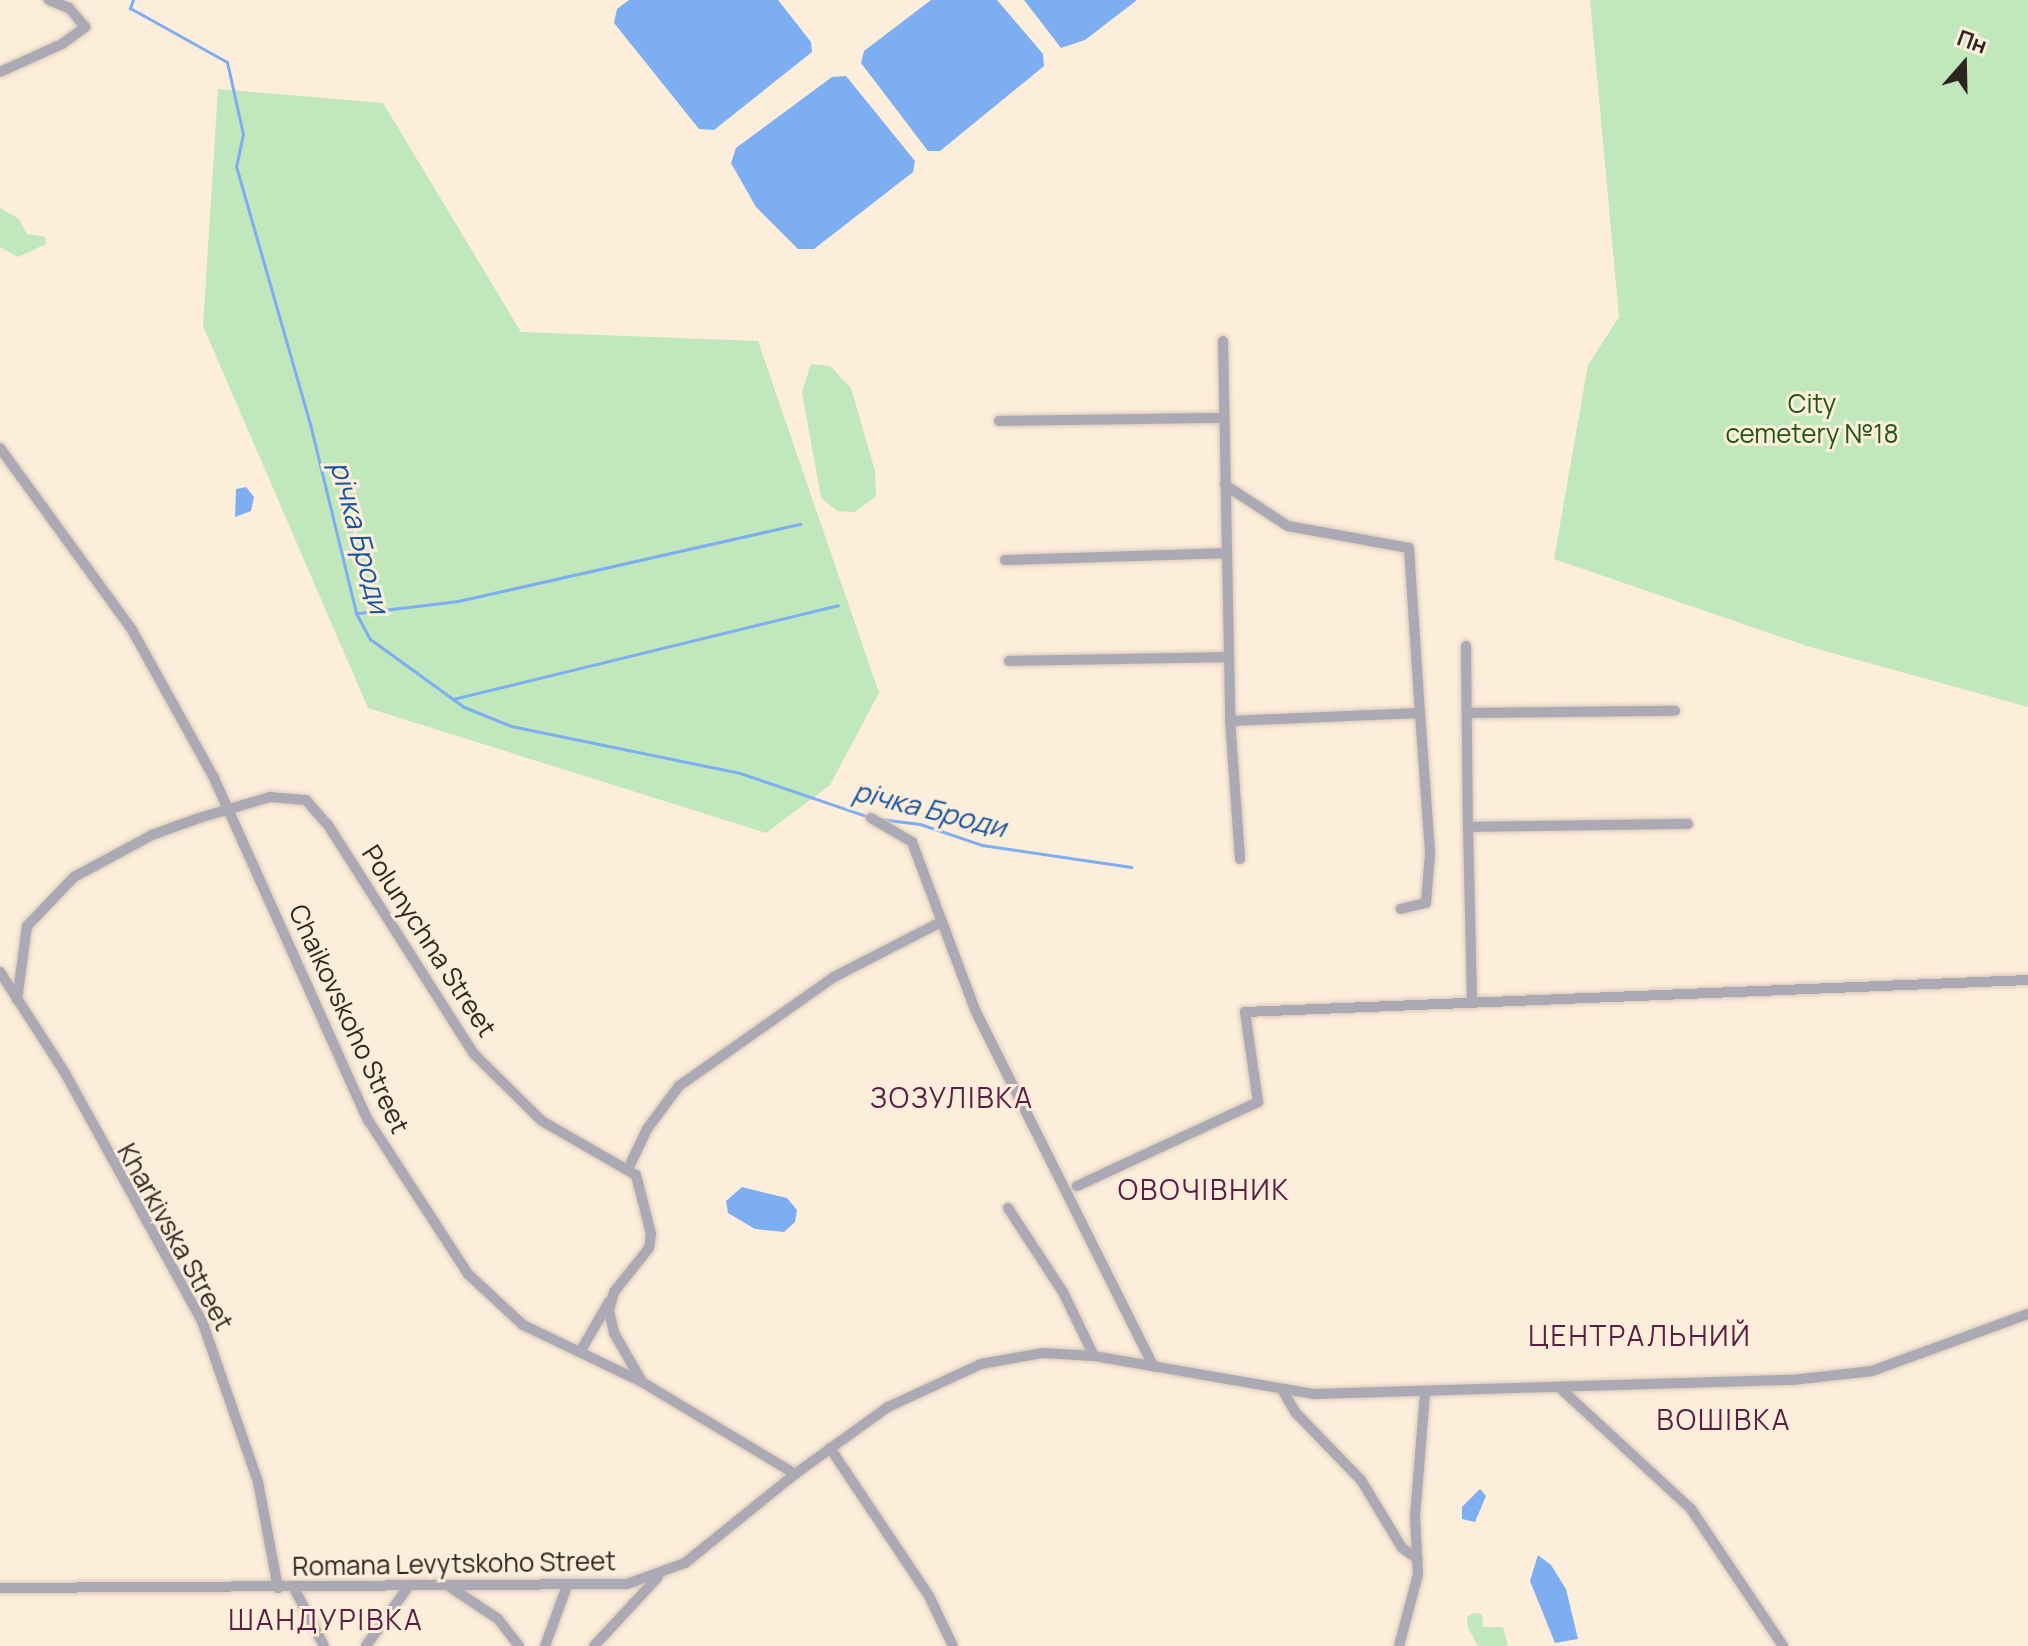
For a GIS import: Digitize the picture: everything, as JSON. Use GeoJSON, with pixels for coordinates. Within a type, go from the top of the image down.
{"type":"FeatureCollection","features":[{"type":"Feature","properties":{"kind":"street"},"geometry":{"type":"LineString","coordinates":[[0,72],[62,44],[85,27],[69,8],[49,0]]}},
{"type":"Feature","properties":{"kind":"street"},"geometry":{"type":"LineString","coordinates":[[1223,341],[1230,721],[1240,859]]}},
{"type":"Feature","properties":{"kind":"street"},"geometry":{"type":"LineString","coordinates":[[999,421],[1224,418]]}},
{"type":"Feature","properties":{"kind":"street","name":"Chaikovskoho Street"},"geometry":{"type":"LineString","coordinates":[[0,448],[115,603],[228,809],[358,1100],[406,1183],[468,1274],[494,1303],[523,1325],[642,1382],[795,1474]]}},
{"type":"Feature","properties":{"kind":"street"},"geometry":{"type":"LineString","coordinates":[[1225,485],[1288,526],[1409,548],[1430,853],[1426,903],[1401,909]]}},
{"type":"Feature","properties":{"kind":"street"},"geometry":{"type":"LineString","coordinates":[[1005,560],[1226,553]]}},
{"type":"Feature","properties":{"kind":"street"},"geometry":{"type":"LineString","coordinates":[[1466,646],[1472,1001]]}},
{"type":"Feature","properties":{"kind":"street"},"geometry":{"type":"LineString","coordinates":[[1009,661],[1229,657]]}},
{"type":"Feature","properties":{"kind":"street"},"geometry":{"type":"LineString","coordinates":[[1467,713],[1675,711]]}},
{"type":"Feature","properties":{"kind":"street"},"geometry":{"type":"LineString","coordinates":[[1230,721],[1420,713]]}},
{"type":"Feature","properties":{"kind":"street","name":"Polunychna Street"},"geometry":{"type":"LineString","coordinates":[[17,1000],[25,931],[54,893],[91,866],[152,835],[228,809],[283,796],[311,804],[474,1054],[542,1121],[582,1148],[628,1169]]}},
{"type":"Feature","properties":{"kind":"street"},"geometry":{"type":"LineString","coordinates":[[871,818],[912,842],[939,923],[1015,1095],[1154,1367]]}},
{"type":"Feature","properties":{"kind":"street"},"geometry":{"type":"LineString","coordinates":[[1468,827],[1688,824]]}},
{"type":"Feature","properties":{"kind":"street"},"geometry":{"type":"LineString","coordinates":[[580,1352],[614,1292],[640,1261],[651,1234],[643,1191],[628,1169],[647,1129],[679,1086],[834,977],[939,923]]}},
{"type":"Feature","properties":{"kind":"street","name":"Kharkivska Street"},"geometry":{"type":"LineString","coordinates":[[0,972],[65,1073],[85,1117],[202,1321],[258,1482],[278,1588]]}},
{"type":"Feature","properties":{"kind":"street"},"geometry":{"type":"LineString","coordinates":[[1077,1186],[1258,1102],[1245,1012],[2028,980]]}},
{"type":"Feature","properties":{"kind":"street"},"geometry":{"type":"LineString","coordinates":[[1008,1208],[1081,1324],[1094,1356]]}},
{"type":"Feature","properties":{"kind":"street"},"geometry":{"type":"LineString","coordinates":[[614,1292],[609,1311],[614,1333],[642,1382]]}},
{"type":"Feature","properties":{"kind":"street","name":"Romana Levytskoho Street"},"geometry":{"type":"LineString","coordinates":[[0,1588],[627,1584],[659,1576],[685,1563],[795,1474],[888,1407],[981,1364],[1043,1353],[1094,1356],[1283,1391],[1561,1389],[1851,1375],[2028,1314]]}},
{"type":"Feature","properties":{"kind":"street"},"geometry":{"type":"LineString","coordinates":[[1561,1389],[1691,1509],[1783,1646]]}},
{"type":"Feature","properties":{"kind":"street"},"geometry":{"type":"LineString","coordinates":[[1283,1391],[1295,1412],[1361,1480],[1402,1548],[1418,1559]]}},
{"type":"Feature","properties":{"kind":"street"},"geometry":{"type":"LineString","coordinates":[[1399,1646],[1418,1559],[1415,1517],[1425,1392]]}},
{"type":"Feature","properties":{"kind":"street"},"geometry":{"type":"LineString","coordinates":[[830,1448],[929,1596],[953,1646]]}},
{"type":"Feature","properties":{"kind":"street"},"geometry":{"type":"LineString","coordinates":[[594,1646],[659,1576]]}},
{"type":"Feature","properties":{"kind":"street"},"geometry":{"type":"LineString","coordinates":[[545,1646],[567,1586]]}},
{"type":"Feature","properties":{"kind":"street"},"geometry":{"type":"LineString","coordinates":[[366,1646],[408,1587]]}},
{"type":"Feature","properties":{"kind":"street"},"geometry":{"type":"LineString","coordinates":[[450,1587],[498,1619],[519,1646]]}},
{"type":"Feature","properties":{"kind":"street"},"geometry":{"type":"LineString","coordinates":[[294,1588],[324,1646]]}},
{"type":"Feature","properties":{"kind":"green space","name":"City cemetery №18"},"geometry":{"type":"Polygon","coordinates":[[[1590,0],[2028,0],[2028,707],[1807,646],[1554,559],[1588,365],[1619,317],[1590,0]]]}},
{"type":"Feature","properties":{"kind":"green space"},"geometry":{"type":"Polygon","coordinates":[[[218,89],[383,103],[521,332],[758,341],[879,693],[830,785],[766,833],[368,708],[203,326],[218,89]]]}},
{"type":"Feature","properties":{"kind":"green space"},"geometry":{"type":"Polygon","coordinates":[[[0,208],[19,219],[27,234],[45,237],[46,244],[18,257],[0,247],[0,208]]]}},
{"type":"Feature","properties":{"kind":"green space"},"geometry":{"type":"Polygon","coordinates":[[[811,364],[830,366],[851,388],[875,471],[876,496],[855,512],[837,511],[821,498],[802,392],[811,364]]]}},
{"type":"Feature","properties":{"kind":"green space"},"geometry":{"type":"Polygon","coordinates":[[[1473,1613],[1482,1614],[1483,1627],[1503,1627],[1508,1646],[1478,1646],[1468,1628],[1467,1617],[1473,1613]]]}},
{"type":"Feature","properties":{"kind":"water"},"geometry":{"type":"Polygon","coordinates":[[[629,0],[778,0],[811,42],[812,52],[714,130],[699,129],[614,23],[617,9],[629,0]]]}},
{"type":"Feature","properties":{"kind":"water"},"geometry":{"type":"Polygon","coordinates":[[[931,0],[997,0],[1043,54],[1044,66],[940,151],[928,151],[861,63],[864,51],[931,0]]]}},
{"type":"Feature","properties":{"kind":"water"},"geometry":{"type":"Polygon","coordinates":[[[1024,0],[1137,0],[1085,40],[1061,48],[1024,0]]]}},
{"type":"Feature","properties":{"kind":"water"},"geometry":{"type":"Polygon","coordinates":[[[846,76],[915,161],[913,172],[814,249],[798,249],[756,207],[731,163],[736,148],[832,77],[846,76]]]}},
{"type":"Feature","properties":{"kind":"water"},"geometry":{"type":"Polygon","coordinates":[[[246,487],[254,497],[251,511],[235,517],[236,489],[246,487]]]}},
{"type":"Feature","properties":{"kind":"water"},"geometry":{"type":"Polygon","coordinates":[[[742,1187],[787,1198],[797,1210],[795,1222],[784,1232],[755,1229],[728,1213],[726,1201],[742,1187]]]}},
{"type":"Feature","properties":{"kind":"water"},"geometry":{"type":"Polygon","coordinates":[[[1480,1489],[1486,1496],[1475,1522],[1462,1519],[1462,1507],[1480,1489]]]}},
{"type":"Feature","properties":{"kind":"water"},"geometry":{"type":"Polygon","coordinates":[[[1538,1555],[1551,1565],[1566,1589],[1578,1639],[1555,1643],[1530,1581],[1538,1555]]]}},
{"type":"Feature","properties":{"kind":"waterway","name":"річка Броди"},"geometry":{"type":"LineString","coordinates":[[133,0],[130,8],[227,62],[243,134],[236,166],[311,428],[356,613],[370,639],[464,707],[511,726],[740,773],[869,817]]}},
{"type":"Feature","properties":{"kind":"waterway"},"geometry":{"type":"LineString","coordinates":[[358,613],[458,601],[800,524]]}},
{"type":"Feature","properties":{"kind":"waterway"},"geometry":{"type":"LineString","coordinates":[[453,699],[838,605]]}},
{"type":"Feature","properties":{"kind":"waterway","name":"річка Броди"},"geometry":{"type":"LineString","coordinates":[[880,819],[920,824],[982,845],[1131,867]]}},
{"type":"Feature","properties":{"kind":"district","name":"ЗОЗУЛІВКА"},"geometry":{"type":"Point","coordinates":[952,1097]}},
{"type":"Feature","properties":{"kind":"district","name":"ОВОЧІВНИК"},"geometry":{"type":"Point","coordinates":[1204,1189]}},
{"type":"Feature","properties":{"kind":"district","name":"ЦЕНТРАЛЬНИЙ"},"geometry":{"type":"Point","coordinates":[1640,1335]}},
{"type":"Feature","properties":{"kind":"district","name":"ВОШІВКА"},"geometry":{"type":"Point","coordinates":[1724,1419]}},
{"type":"Feature","properties":{"kind":"district","name":"ШАНДУРІВКА"},"geometry":{"type":"Point","coordinates":[326,1619]}}]}
